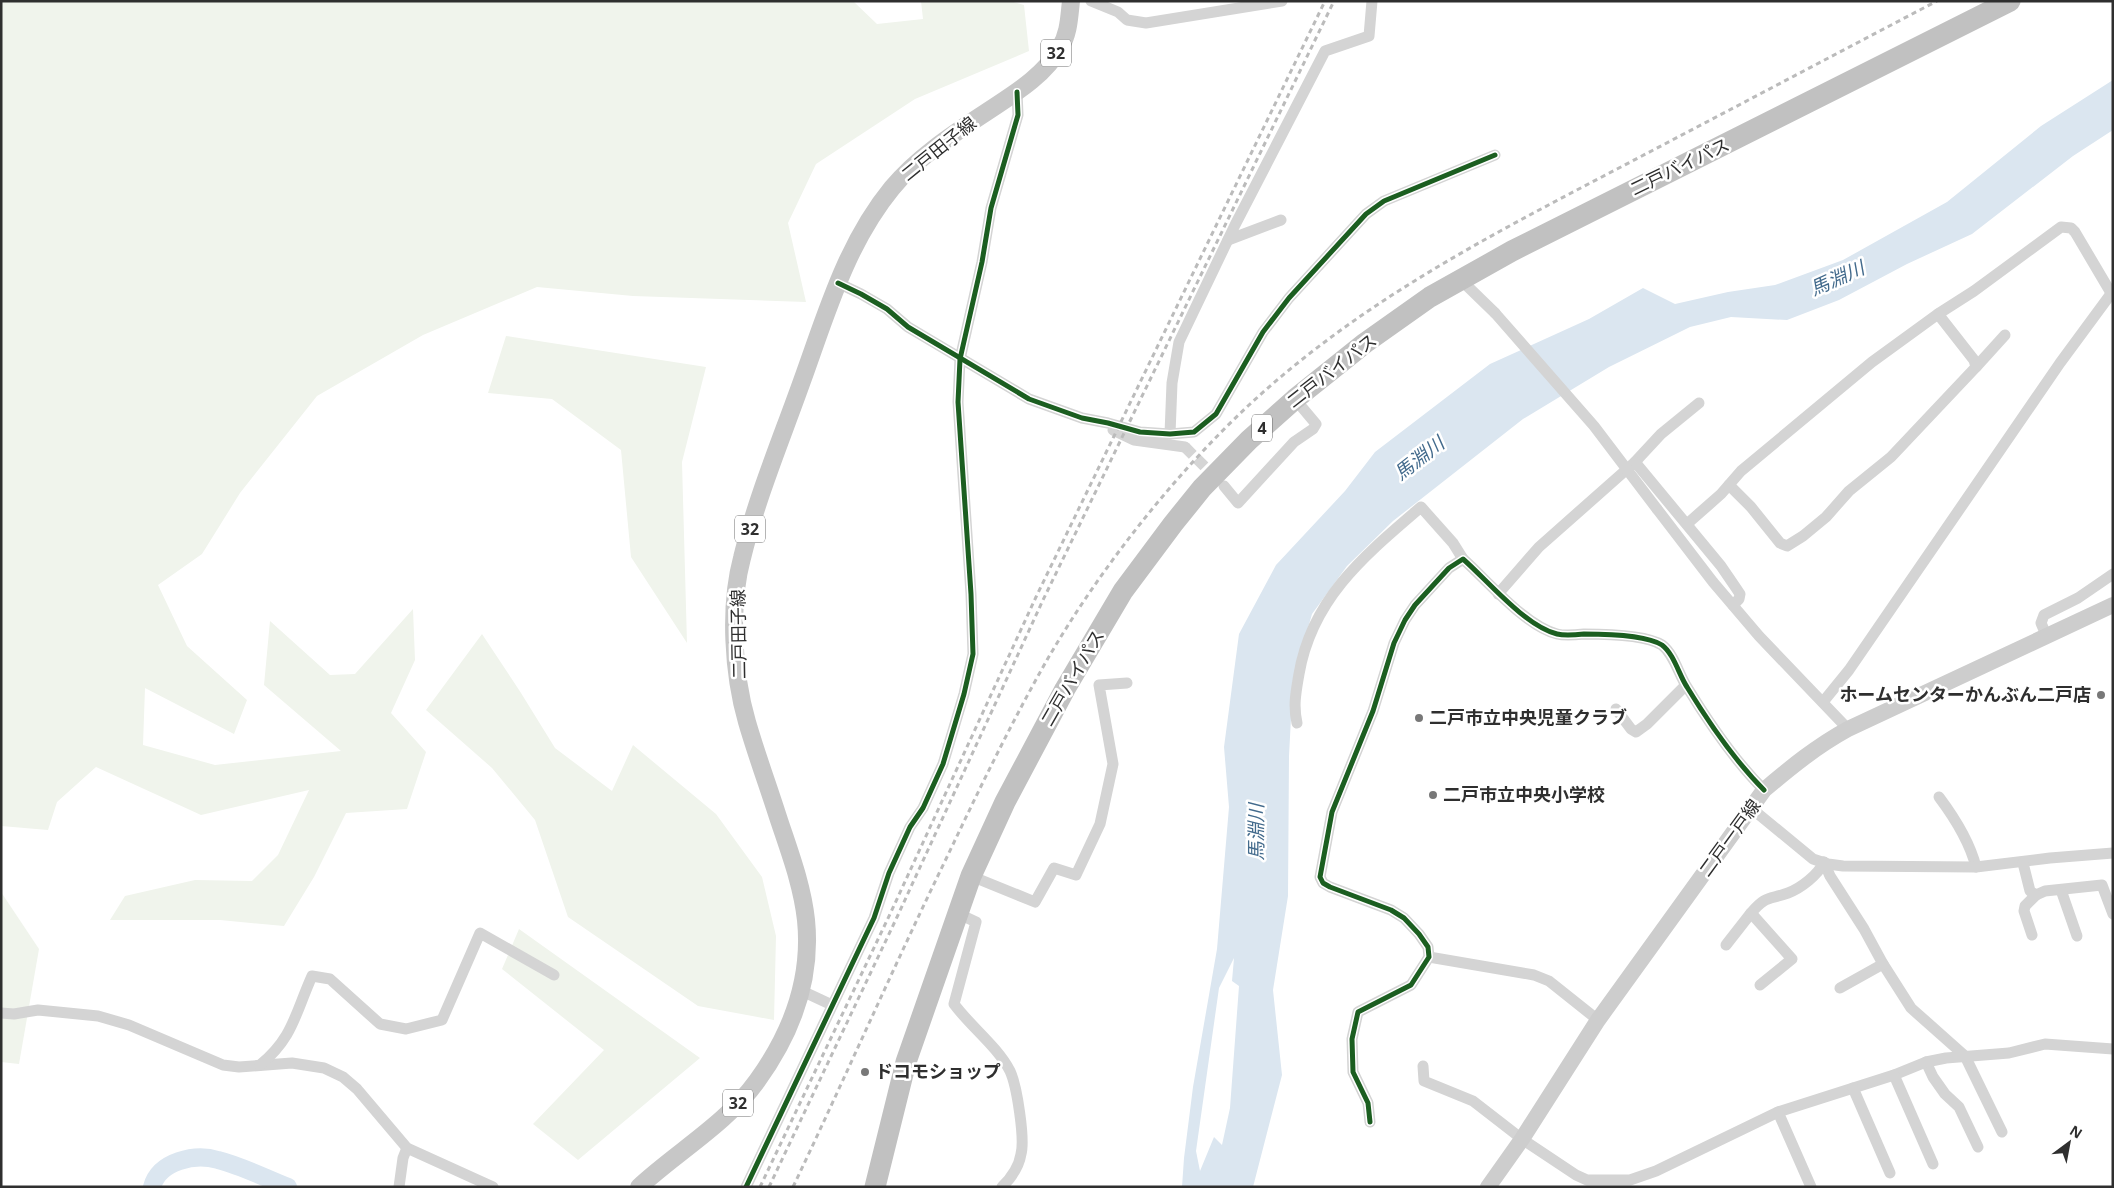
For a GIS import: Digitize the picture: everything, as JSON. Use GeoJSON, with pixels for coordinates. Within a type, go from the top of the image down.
{"type":"FeatureCollection","features":[{"type":"Feature","properties":{"kind":"highway","name":"二戸バイパス"},"geometry":{"type":"LineString","coordinates":[[875,1187],[906,1062],[971,876],[1005,802],[1060,698],[1124,591],[1172,524],[1202,488],[1294,398],[1430,297],[1512,251],[2010,1]]}},
{"type":"Feature","properties":{"kind":"main road","name":"二戸田子線"},"geometry":{"type":"LineString","coordinates":[[639,1187],[728,1113],[755,1084],[776,1053],[793,1019],[802,991],[806,957],[806,919],[792,858],[746,720],[739,686],[736,652],[736,590],[741,560],[775,454],[838,283],[866,225],[890,190],[907,171],[963,127],[1017,92],[1050,63],[1061,46],[1069,22],[1071,1]]}},
{"type":"Feature","properties":{"kind":"main road","name":"二戸一戸線"},"geometry":{"type":"LineString","coordinates":[[1488,1187],[1522,1139],[1598,1020],[1764,790],[1794,763],[1848,729],[2113,605]]}},
{"type":"Feature","properties":{"kind":"street"},"geometry":{"type":"LineString","coordinates":[[1091,1],[1118,12],[1127,20],[1146,23],[1282,1]]}},
{"type":"Feature","properties":{"kind":"street"},"geometry":{"type":"LineString","coordinates":[[1170,434],[1172,384],[1179,342],[1228,240],[1325,51],[1369,36],[1372,1]]}},
{"type":"Feature","properties":{"kind":"street"},"geometry":{"type":"LineString","coordinates":[[746,1187],[874,918],[889,872],[910,827],[923,808],[943,764],[973,654],[971,594],[958,402],[960,359],[982,262],[991,208],[1018,115],[1017,92]]}},
{"type":"Feature","properties":{"kind":"street"},"geometry":{"type":"LineString","coordinates":[[1096,421],[1108,422],[1140,432],[1170,434],[1194,432],[1216,414],[1263,332],[1289,298],[1366,214],[1384,201],[1495,155]]}},
{"type":"Feature","properties":{"kind":"street"},"geometry":{"type":"LineString","coordinates":[[1228,240],[1282,220]]}},
{"type":"Feature","properties":{"kind":"street"},"geometry":{"type":"LineString","coordinates":[[1687,524],[1729,485],[1741,471],[1872,362],[1938,314],[1974,292],[2061,227],[2071,228],[2075,232],[2112,292],[2060,362],[1872,638],[1823,702]]}},
{"type":"Feature","properties":{"kind":"street"},"geometry":{"type":"LineString","coordinates":[[1462,280],[1495,313],[1594,426],[1712,582],[1758,636],[1848,729]]}},
{"type":"Feature","properties":{"kind":"street"},"geometry":{"type":"LineString","coordinates":[[838,283],[861,294],[887,310],[908,327],[1029,399],[1096,421],[1134,440],[1185,446]]}},
{"type":"Feature","properties":{"kind":"street"},"geometry":{"type":"LineString","coordinates":[[1938,314],[1974,360],[1976,368]]}},
{"type":"Feature","properties":{"kind":"street"},"geometry":{"type":"LineString","coordinates":[[1729,485],[1751,507],[1780,543],[1787,546],[1803,536],[1826,517],[1849,492],[1891,457],[2005,335]]}},
{"type":"Feature","properties":{"kind":"street"},"geometry":{"type":"LineString","coordinates":[[1224,486],[1238,504],[1294,442],[1313,429],[1316,424],[1294,398]]}},
{"type":"Feature","properties":{"kind":"street"},"geometry":{"type":"LineString","coordinates":[[1498,594],[1540,547],[1635,462],[1661,434],[1698,403]]}},
{"type":"Feature","properties":{"kind":"street"},"geometry":{"type":"LineString","coordinates":[[1635,462],[1687,524],[1736,588],[1740,594],[1739,599],[1733,605]]}},
{"type":"Feature","properties":{"kind":"street"},"geometry":{"type":"LineString","coordinates":[[1297,724],[1294,708],[1301,663],[1316,622],[1339,586],[1377,545],[1420,507],[1453,543],[1463,559],[1498,594],[1542,628],[1558,634],[1608,634],[1660,644],[1667,649],[1685,686],[1722,740],[1764,790]]}},
{"type":"Feature","properties":{"kind":"street"},"geometry":{"type":"LineString","coordinates":[[1370,1122],[1368,1104],[1352,1072],[1352,1040],[1358,1012],[1411,984],[1429,957],[1428,947],[1404,918],[1391,910],[1330,887],[1323,883],[1320,877],[1332,812],[1374,711],[1394,643],[1415,605],[1449,568],[1463,559]]}},
{"type":"Feature","properties":{"kind":"street"},"geometry":{"type":"LineString","coordinates":[[2047,636],[2041,623],[2044,615],[2078,598],[2113,574]]}},
{"type":"Feature","properties":{"kind":"street"},"geometry":{"type":"LineString","coordinates":[[971,876],[1035,902],[1054,868],[1076,875],[1100,824],[1113,764],[1099,686],[1126,683]]}},
{"type":"Feature","properties":{"kind":"street"},"geometry":{"type":"LineString","coordinates":[[1616,709],[1631,729],[1636,732],[1647,724],[1685,686]]}},
{"type":"Feature","properties":{"kind":"street"},"geometry":{"type":"LineString","coordinates":[[1939,797],[1948,809],[1969,849],[1976,867]]}},
{"type":"Feature","properties":{"kind":"street"},"geometry":{"type":"LineString","coordinates":[[1751,808],[1813,859],[1843,866],[1976,867],[2113,853]]}},
{"type":"Feature","properties":{"kind":"street"},"geometry":{"type":"LineString","coordinates":[[1726,945],[1760,902],[1771,896],[1787,894],[1795,890],[1820,871],[1824,862]]}},
{"type":"Feature","properties":{"kind":"street"},"geometry":{"type":"LineString","coordinates":[[1824,862],[1830,876],[1911,1008],[1965,1056],[2002,1132]]}},
{"type":"Feature","properties":{"kind":"street"},"geometry":{"type":"LineString","coordinates":[[2024,863],[2030,891],[2036,895]]}},
{"type":"Feature","properties":{"kind":"street"},"geometry":{"type":"LineString","coordinates":[[2032,935],[2024,911],[2025,906],[2036,895],[2045,891],[2102,885],[2113,914]]}},
{"type":"Feature","properties":{"kind":"street"},"geometry":{"type":"LineString","coordinates":[[2060,890],[2077,936]]}},
{"type":"Feature","properties":{"kind":"street"},"geometry":{"type":"LineString","coordinates":[[1751,913],[1792,959],[1760,985]]}},
{"type":"Feature","properties":{"kind":"street"},"geometry":{"type":"LineString","coordinates":[[959,914],[976,922],[954,1004],[1010,1072],[1015,1086],[1021,1122],[1022,1153],[1016,1170],[1002,1187]]}},
{"type":"Feature","properties":{"kind":"street"},"geometry":{"type":"LineString","coordinates":[[260,1066],[284,1042],[312,976],[330,979],[380,1024],[406,1030],[442,1020],[480,933],[554,975]]}},
{"type":"Feature","properties":{"kind":"street"},"geometry":{"type":"LineString","coordinates":[[1429,957],[1541,978],[1549,981],[1598,1020]]}},
{"type":"Feature","properties":{"kind":"street"},"geometry":{"type":"LineString","coordinates":[[1840,988],[1883,964]]}},
{"type":"Feature","properties":{"kind":"street"},"geometry":{"type":"LineString","coordinates":[[802,991],[832,1005]]}},
{"type":"Feature","properties":{"kind":"street"},"geometry":{"type":"LineString","coordinates":[[1,1013],[14,1014],[38,1010],[98,1016],[129,1025],[223,1065],[239,1067],[292,1063],[313,1065],[344,1077],[357,1089],[407,1148],[493,1187]]}},
{"type":"Feature","properties":{"kind":"street"},"geometry":{"type":"LineString","coordinates":[[1424,1066],[1424,1081],[1473,1101],[1522,1139],[1576,1175],[1587,1180],[1630,1180],[1656,1171],[1778,1112],[1894,1075],[1926,1062],[1965,1056],[2009,1053],[2045,1044],[2113,1048]]}},
{"type":"Feature","properties":{"kind":"street"},"geometry":{"type":"LineString","coordinates":[[1926,1062],[1933,1077],[1945,1094],[1958,1107],[1978,1147]]}},
{"type":"Feature","properties":{"kind":"street"},"geometry":{"type":"LineString","coordinates":[[1894,1075],[1933,1164]]}},
{"type":"Feature","properties":{"kind":"street"},"geometry":{"type":"LineString","coordinates":[[1853,1088],[1890,1173]]}},
{"type":"Feature","properties":{"kind":"street"},"geometry":{"type":"LineString","coordinates":[[1778,1112],[1811,1187]]}},
{"type":"Feature","properties":{"kind":"street"},"geometry":{"type":"LineString","coordinates":[[399,1187],[403,1158],[407,1148]]}},
{"type":"Feature","properties":{"kind":"shaded area"},"geometry":{"type":"Polygon","coordinates":[[[1,1],[853,1],[877,24],[923,19],[921,1],[1010,1],[1024,5],[1029,51],[915,99],[816,164],[788,223],[806,302],[633,296],[537,287],[423,335],[317,396],[240,493],[202,554],[158,585],[187,646],[247,700],[234,734],[145,688],[143,745],[215,765],[341,751],[264,685],[270,621],[330,675],[355,674],[413,609],[415,660],[391,713],[426,752],[407,809],[346,813],[314,877],[284,926],[220,920],[110,920],[125,896],[195,880],[252,881],[278,855],[309,790],[201,815],[96,767],[57,802],[48,830],[1,826],[1,1]]]}},
{"type":"Feature","properties":{"kind":"shaded area"},"geometry":{"type":"Polygon","coordinates":[[[506,336],[706,367],[682,462],[687,643],[631,557],[621,450],[552,399],[488,393],[506,336]]]}},
{"type":"Feature","properties":{"kind":"shaded area"},"geometry":{"type":"Polygon","coordinates":[[[482,634],[555,748],[612,791],[633,745],[716,814],[762,877],[776,936],[774,1020],[698,1006],[568,917],[535,820],[492,768],[426,710],[482,634]]]}},
{"type":"Feature","properties":{"kind":"shaded area"},"geometry":{"type":"Polygon","coordinates":[[[1,892],[39,949],[19,1064],[1,1062],[1,892]]]}},
{"type":"Feature","properties":{"kind":"shaded area"},"geometry":{"type":"Polygon","coordinates":[[[519,929],[700,1058],[578,1160],[533,1124],[604,1050],[502,969],[519,929]]]}},
{"type":"Feature","properties":{"kind":"water","name":"馬淵川"},"geometry":{"type":"Polygon","coordinates":[[[2113,80],[2113,130],[2073,156],[1972,234],[1907,264],[1839,300],[1787,320],[1731,317],[1690,327],[1609,367],[1523,419],[1393,521],[1347,566],[1312,614],[1293,680],[1289,756],[1288,896],[1273,990],[1282,1075],[1253,1187],[1182,1187],[1193,1087],[1217,949],[1229,807],[1224,747],[1239,634],[1276,565],[1345,491],[1375,452],[1490,364],[1589,319],[1643,288],[1675,304],[1728,292],[1775,285],[1843,260],[1947,202],[2041,126],[2113,80]],[[1234,958],[1219,988],[1196,1151],[1200,1171],[1214,1137],[1222,1145],[1230,1108],[1239,986],[1232,981],[1234,958]]]}},
{"type":"Feature","properties":{"kind":"waterway"},"geometry":{"type":"LineString","coordinates":[[152,1187],[156,1178],[170,1165],[179,1161],[199,1158],[209,1158],[227,1163],[288,1187]]}},
{"type":"Feature","properties":{"kind":"tunnel"},"geometry":{"type":"LineString","coordinates":[[1185,447],[1217,479]]}},
{"type":"Feature","properties":{"kind":"railway"},"geometry":{"type":"LineString","coordinates":[[760,1187],[891,912],[1036,597],[1325,1]]}},
{"type":"Feature","properties":{"kind":"railway"},"geometry":{"type":"LineString","coordinates":[[769,1187],[898,915],[1043,600],[1334,1]]}},
{"type":"Feature","properties":{"kind":"railway"},"geometry":{"type":"LineString","coordinates":[[793,1187],[907,941],[970,809],[1033,684],[1067,626],[1114,558],[1165,493],[1193,462],[1249,405],[1291,368],[1334,335],[1425,275],[1519,221],[1937,1]]}},
{"type":"Feature","properties":{"kind":"cycle path"},"geometry":{"type":"LineString","coordinates":[[746,1187],[874,918],[889,873],[910,827],[923,808],[943,764],[964,694],[973,654],[971,594],[958,402],[960,359],[982,262],[991,208],[1018,115],[1017,92]]}},
{"type":"Feature","properties":{"kind":"cycle path"},"geometry":{"type":"LineString","coordinates":[[838,283],[887,309],[908,327],[1029,399],[1082,418],[1140,432],[1170,434],[1194,432],[1216,414],[1263,332],[1289,298],[1366,214],[1384,201],[1495,155]]}},
{"type":"Feature","properties":{"kind":"cycle path"},"geometry":{"type":"LineString","coordinates":[[1370,1122],[1368,1103],[1353,1072],[1352,1039],[1358,1012],[1411,985],[1429,957],[1428,947],[1404,918],[1391,910],[1330,887],[1323,883],[1320,877],[1332,812],[1373,711],[1394,643],[1415,605],[1449,568],[1463,559],[1532,622],[1557,634],[1624,636],[1646,639],[1662,645],[1670,654],[1695,701],[1713,728],[1732,754],[1764,790]]}},
{"type":"Feature","properties":{"kind":"place","name":"ホームセンターかんぶん二戸店"},"geometry":{"type":"Point","coordinates":[2101,695]}},
{"type":"Feature","properties":{"kind":"place","name":"二戸市立中央児童クラブ"},"geometry":{"type":"Point","coordinates":[1419,718]}},
{"type":"Feature","properties":{"kind":"place","name":"二戸市立中央小学校"},"geometry":{"type":"Point","coordinates":[1433,795]}},
{"type":"Feature","properties":{"kind":"place","name":"ドコモショップ"},"geometry":{"type":"Point","coordinates":[865,1072]}}]}
